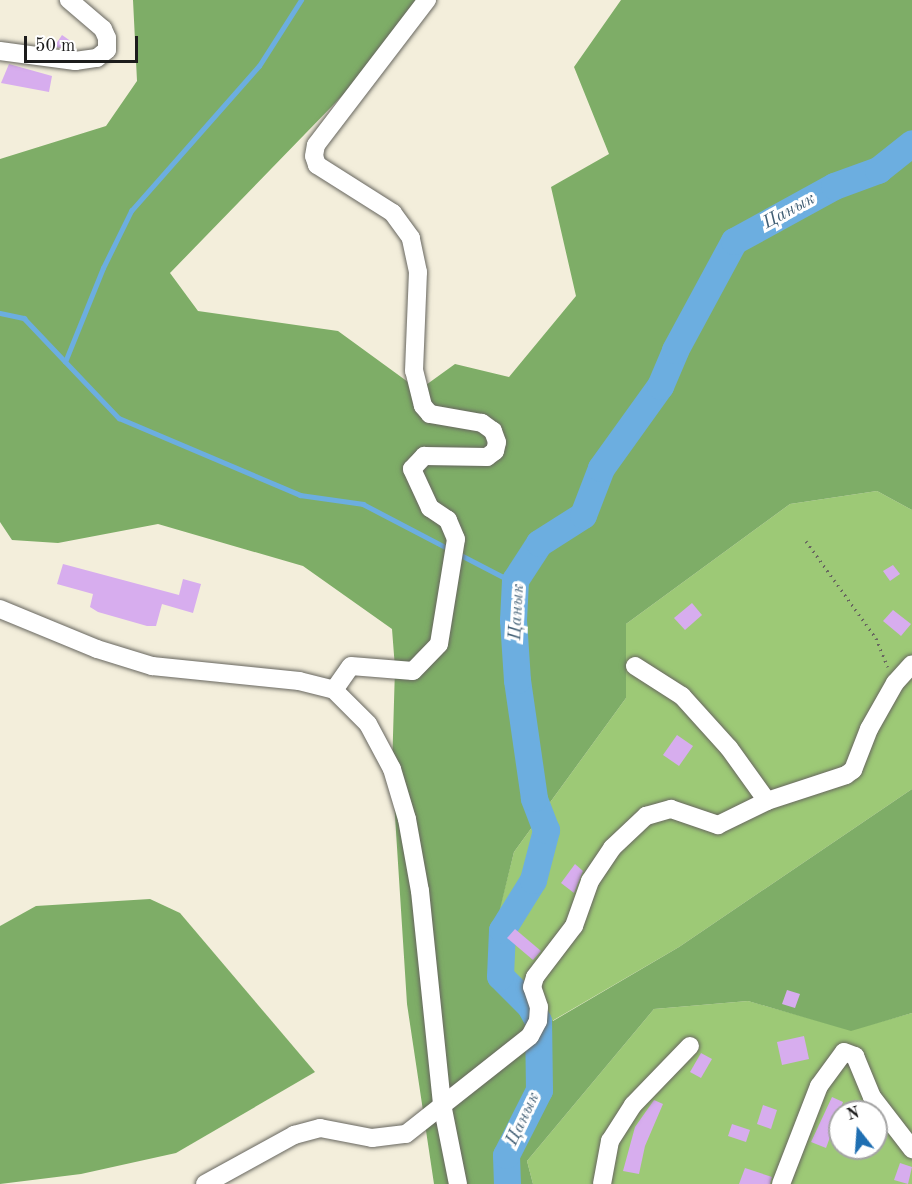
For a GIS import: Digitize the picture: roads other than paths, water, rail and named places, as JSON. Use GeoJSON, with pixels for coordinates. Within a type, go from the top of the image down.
{"type":"FeatureCollection","features":[{"type":"Feature","properties":{"kind":"street"},"geometry":{"type":"LineString","coordinates":[[0,51],[75,61],[107,51],[107,38],[103,29],[69,0]]}},
{"type":"Feature","properties":{"kind":"street"},"geometry":{"type":"LineString","coordinates":[[334,690],[344,671],[351,666],[413,671],[439,644],[456,540],[448,520],[430,508],[412,469],[424,456],[487,457],[495,451],[497,442],[493,431],[482,423],[430,414],[423,406],[414,371],[418,272],[411,238],[393,213],[317,165],[314,156],[315,145],[428,0]]}},
{"type":"Feature","properties":{"kind":"street"},"geometry":{"type":"LineString","coordinates":[[0,609],[97,649],[152,666],[299,681],[334,690],[368,724],[392,769],[407,819],[420,891],[442,1104],[458,1184]]}},
{"type":"Feature","properties":{"kind":"street"},"geometry":{"type":"LineString","coordinates":[[205,1184],[294,1135],[320,1128],[390,1138],[406,1134],[530,1036],[538,1021],[539,1007],[532,987],[535,977],[574,926],[590,881],[612,848],[646,816],[671,809],[718,825],[767,801],[853,770],[869,729],[895,683],[912,664]]}},
{"type":"Feature","properties":{"kind":"street"},"geometry":{"type":"LineString","coordinates":[[635,666],[682,696],[729,748],[767,801]]}},
{"type":"Feature","properties":{"kind":"street"},"geometry":{"type":"LineString","coordinates":[[602,1184],[610,1141],[633,1105],[690,1046]]}},
{"type":"Feature","properties":{"kind":"street"},"geometry":{"type":"LineString","coordinates":[[781,1184],[819,1086],[844,1052],[855,1056],[872,1096],[912,1149]]}},
{"type":"Feature","properties":{"kind":"waterway"},"geometry":{"type":"LineString","coordinates":[[65,362],[103,268],[131,211],[259,66],[301,0]]}},
{"type":"Feature","properties":{"kind":"waterway","name":"Цанык"},"geometry":{"type":"LineString","coordinates":[[507,1184],[506,1155],[539,1090],[538,1021],[530,1006],[500,976],[502,930],[533,880],[546,830],[534,798],[517,680],[513,620],[515,580],[539,543],[583,515],[601,468],[660,386],[675,350],[734,241],[834,186],[878,170],[912,143]]}},
{"type":"Feature","properties":{"kind":"waterway"},"geometry":{"type":"LineString","coordinates":[[0,313],[24,318],[119,418],[300,495],[363,504],[449,549]]}},
{"type":"Feature","properties":{"kind":"waterway"},"geometry":{"type":"LineString","coordinates":[[459,554],[515,583]]}}]}
